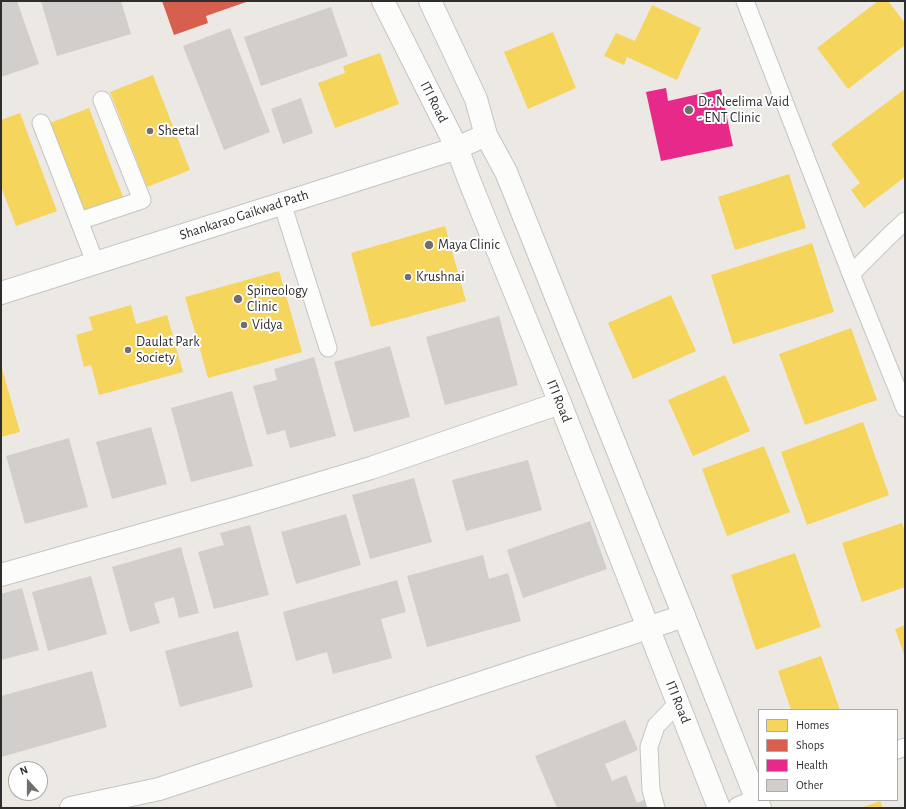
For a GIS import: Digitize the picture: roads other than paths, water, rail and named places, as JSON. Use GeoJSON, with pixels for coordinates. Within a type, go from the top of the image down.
{"type":"FeatureCollection","features":[{"type":"Feature","properties":{"kind":"main road","name":"ITI Road"},"geometry":{"type":"LineString","coordinates":[[383,1],[456,148],[560,403],[719,808]]}},
{"type":"Feature","properties":{"kind":"main road"},"geometry":{"type":"LineString","coordinates":[[430,1],[476,99],[486,135],[506,172],[684,616],[754,804]]}},
{"type":"Feature","properties":{"kind":"main road","name":"Shankarao Gaikwad Path"},"geometry":{"type":"LineString","coordinates":[[1,293],[456,148],[486,135]]}},
{"type":"Feature","properties":{"kind":"main road"},"geometry":{"type":"LineString","coordinates":[[1,575],[237,508],[364,470],[560,403]]}},
{"type":"Feature","properties":{"kind":"main road"},"geometry":{"type":"LineString","coordinates":[[71,808],[159,789],[684,616]]}},
{"type":"Feature","properties":{"kind":"lane"},"geometry":{"type":"LineString","coordinates":[[745,1],[850,274],[905,408]]}},
{"type":"Feature","properties":{"kind":"lane"},"geometry":{"type":"LineString","coordinates":[[79,221],[142,200],[102,100]]}},
{"type":"Feature","properties":{"kind":"lane"},"geometry":{"type":"LineString","coordinates":[[41,123],[95,262]]}},
{"type":"Feature","properties":{"kind":"lane"},"geometry":{"type":"LineString","coordinates":[[282,203],[328,348]]}},
{"type":"Feature","properties":{"kind":"lane"},"geometry":{"type":"LineString","coordinates":[[850,274],[905,221]]}},
{"type":"Feature","properties":{"kind":"lane"},"geometry":{"type":"LineString","coordinates":[[656,808],[651,790],[649,747],[656,726],[678,703]]}},
{"type":"Feature","properties":{"kind":"place","name":"Dr. Neelima Vaid - ENT Clinic"},"geometry":{"type":"Point","coordinates":[689,110]}},
{"type":"Feature","properties":{"kind":"place","name":"Sheetal"},"geometry":{"type":"Point","coordinates":[150,131]}},
{"type":"Feature","properties":{"kind":"place","name":"Maya Clinic"},"geometry":{"type":"Point","coordinates":[429,245]}},
{"type":"Feature","properties":{"kind":"place","name":"Krushnai"},"geometry":{"type":"Point","coordinates":[408,277]}},
{"type":"Feature","properties":{"kind":"place","name":"Spineology Clinic"},"geometry":{"type":"Point","coordinates":[238,299]}},
{"type":"Feature","properties":{"kind":"place","name":"Vidya"},"geometry":{"type":"Point","coordinates":[244,325]}},
{"type":"Feature","properties":{"kind":"place","name":"Daulat Park Society"},"geometry":{"type":"Point","coordinates":[128,350]}}]}
